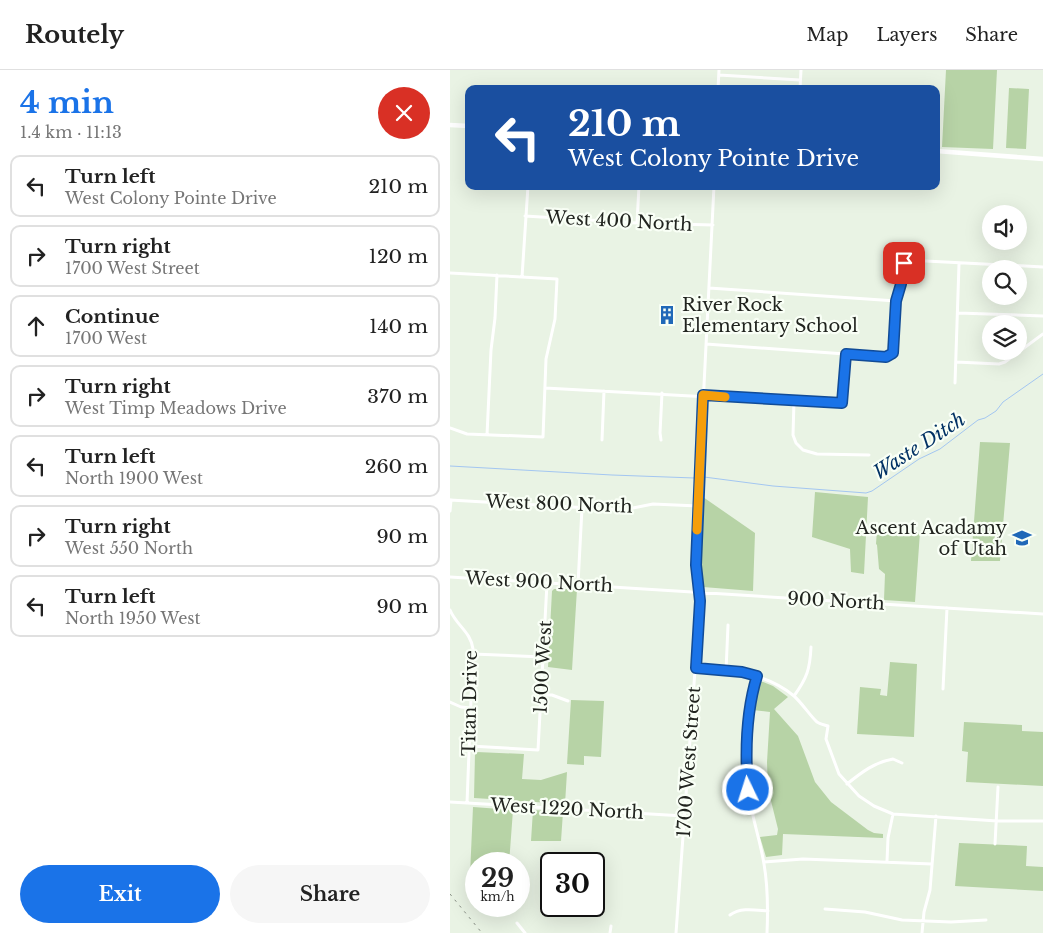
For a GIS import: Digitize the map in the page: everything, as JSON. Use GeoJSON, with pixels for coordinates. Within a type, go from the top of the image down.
{"type":"FeatureCollection","features":[{"type":"Feature","properties":{"kind":"street"},"geometry":{"type":"LineString","coordinates":[[800,85],[801,70]]}},
{"type":"Feature","properties":{"kind":"street"},"geometry":{"type":"LineString","coordinates":[[718,85],[719,72],[800,80]]}},
{"type":"Feature","properties":{"kind":"street"},"geometry":{"type":"LineString","coordinates":[[450,125],[465,126]]}},
{"type":"Feature","properties":{"kind":"street"},"geometry":{"type":"LineString","coordinates":[[940,151],[1043,160]]}},
{"type":"Feature","properties":{"kind":"street"},"geometry":{"type":"LineString","coordinates":[[522,277],[528,190]]}},
{"type":"Feature","properties":{"kind":"street"},"geometry":{"type":"LineString","coordinates":[[637,223],[639,190]]}},
{"type":"Feature","properties":{"kind":"street","name":"1700 West Street"},"geometry":{"type":"LineString","coordinates":[[676,933],[700,592],[696,565],[698,506],[714,190]]}},
{"type":"Feature","properties":{"kind":"street","name":"West 400 North"},"geometry":{"type":"LineString","coordinates":[[525,216],[637,223],[713,225]]}},
{"type":"Feature","properties":{"kind":"street"},"geometry":{"type":"LineString","coordinates":[[706,344],[886,357],[893,353],[896,301],[906,260],[1043,267]]}},
{"type":"Feature","properties":{"kind":"street"},"geometry":{"type":"LineString","coordinates":[[955,383],[959,264]]}},
{"type":"Feature","properties":{"kind":"street"},"geometry":{"type":"LineString","coordinates":[[450,272],[556,279],[555,320],[547,354],[543,437],[467,434],[450,428]]}},
{"type":"Feature","properties":{"kind":"street"},"geometry":{"type":"LineString","coordinates":[[487,435],[497,276]]}},
{"type":"Feature","properties":{"kind":"street"},"geometry":{"type":"LineString","coordinates":[[709,288],[896,301]]}},
{"type":"Feature","properties":{"kind":"street"},"geometry":{"type":"LineString","coordinates":[[958,313],[1043,316]]}},
{"type":"Feature","properties":{"kind":"street"},"geometry":{"type":"LineString","coordinates":[[956,362],[999,364],[1005,362],[1043,334]]}},
{"type":"Feature","properties":{"kind":"street"},"geometry":{"type":"LineString","coordinates":[[545,388],[842,403],[846,354]]}},
{"type":"Feature","properties":{"kind":"street"},"geometry":{"type":"LineString","coordinates":[[602,440],[604,391]]}},
{"type":"Feature","properties":{"kind":"street"},"geometry":{"type":"LineString","coordinates":[[661,440],[662,393]]}},
{"type":"Feature","properties":{"kind":"street"},"geometry":{"type":"LineString","coordinates":[[794,401],[792,431],[799,447],[806,452],[817,454],[869,455]]}},
{"type":"Feature","properties":{"kind":"street"},"geometry":{"type":"LineString","coordinates":[[450,500],[450,511]]}},
{"type":"Feature","properties":{"kind":"street","name":"West 800 North"},"geometry":{"type":"LineString","coordinates":[[450,500],[622,510],[653,504],[698,506]]}},
{"type":"Feature","properties":{"kind":"street"},"geometry":{"type":"LineString","coordinates":[[578,584],[582,508]]}},
{"type":"Feature","properties":{"kind":"street","name":"West 900 North"},"geometry":{"type":"LineString","coordinates":[[450,577],[629,588]]}},
{"type":"Feature","properties":{"kind":"street","name":"1500 West"},"geometry":{"type":"LineString","coordinates":[[470,746],[538,750],[548,583]]}},
{"type":"Feature","properties":{"kind":"street","name":"900 North"},"geometry":{"type":"LineString","coordinates":[[629,588],[1043,614]]}},
{"type":"Feature","properties":{"kind":"street"},"geometry":{"type":"LineString","coordinates":[[942,689],[947,608]]}},
{"type":"Feature","properties":{"kind":"street","name":"Titan Drive"},"geometry":{"type":"LineString","coordinates":[[450,610],[469,635],[473,645],[467,803]]}},
{"type":"Feature","properties":{"kind":"street"},"geometry":{"type":"LineString","coordinates":[[726,671],[728,625]]}},
{"type":"Feature","properties":{"kind":"street"},"geometry":{"type":"LineString","coordinates":[[794,696],[805,680],[810,666],[812,647]]}},
{"type":"Feature","properties":{"kind":"street"},"geometry":{"type":"LineString","coordinates":[[473,654],[543,657]]}},
{"type":"Feature","properties":{"kind":"street"},"geometry":{"type":"LineString","coordinates":[[696,668],[742,672],[757,676],[775,682],[794,696],[818,722],[828,726],[826,739],[839,774],[859,796],[874,806],[894,814],[997,821],[1043,821]]}},
{"type":"Feature","properties":{"kind":"street"},"geometry":{"type":"LineString","coordinates":[[757,676],[749,710],[746,763],[752,816],[764,862],[768,911],[767,933]]}},
{"type":"Feature","properties":{"kind":"street"},"geometry":{"type":"LineString","coordinates":[[541,695],[552,695],[568,701]]}},
{"type":"Feature","properties":{"kind":"street"},"geometry":{"type":"LineString","coordinates":[[450,702],[471,708]]}},
{"type":"Feature","properties":{"kind":"street"},"geometry":{"type":"LineString","coordinates":[[847,784],[881,761],[894,758],[902,763]]}},
{"type":"Feature","properties":{"kind":"street"},"geometry":{"type":"LineString","coordinates":[[996,844],[998,787]]}},
{"type":"Feature","properties":{"kind":"street","name":"West 1220 North"},"geometry":{"type":"LineString","coordinates":[[450,802],[684,816]]}},
{"type":"Feature","properties":{"kind":"street"},"geometry":{"type":"LineString","coordinates":[[887,861],[888,838],[894,814]]}},
{"type":"Feature","properties":{"kind":"street"},"geometry":{"type":"LineString","coordinates":[[922,933],[930,890],[936,816]]}},
{"type":"Feature","properties":{"kind":"street"},"geometry":{"type":"LineString","coordinates":[[764,862],[803,859],[932,864]]}},
{"type":"Feature","properties":{"kind":"street"},"geometry":{"type":"LineString","coordinates":[[825,909],[866,912],[902,920],[951,922],[986,920]]}},
{"type":"Feature","properties":{"kind":"street"},"geometry":{"type":"LineString","coordinates":[[730,915],[736,911],[743,910],[768,911]]}},
{"type":"Feature","properties":{"kind":"street"},"geometry":{"type":"LineString","coordinates":[[517,923],[525,933]]}},
{"type":"Feature","properties":{"kind":"street"},"geometry":{"type":"LineString","coordinates":[[610,933],[611,926]]}},
{"type":"Feature","properties":{"kind":"green space"},"geometry":{"type":"Polygon","coordinates":[[[946,70],[997,70],[993,149],[942,147],[946,70]]]}},
{"type":"Feature","properties":{"kind":"green space"},"geometry":{"type":"Polygon","coordinates":[[[1009,88],[1029,89],[1026,149],[1006,148],[1009,88]]]}},
{"type":"Feature","properties":{"kind":"green space"},"geometry":{"type":"Polygon","coordinates":[[[980,442],[1010,443],[1000,561],[971,561],[980,442]]]}},
{"type":"Feature","properties":{"kind":"green space"},"geometry":{"type":"Polygon","coordinates":[[[815,492],[868,497],[864,574],[851,572],[850,549],[812,537],[815,492]]]}},
{"type":"Feature","properties":{"kind":"green space"},"geometry":{"type":"Polygon","coordinates":[[[703,497],[755,533],[753,591],[703,587],[699,557],[703,497]]]}},
{"type":"Feature","properties":{"kind":"green space"},"geometry":{"type":"Polygon","coordinates":[[[877,530],[920,532],[915,602],[884,600],[885,574],[879,569],[876,544],[877,530]]]}},
{"type":"Feature","properties":{"kind":"green space"},"geometry":{"type":"Polygon","coordinates":[[[554,589],[577,589],[572,670],[548,667],[552,591],[554,589]]]}},
{"type":"Feature","properties":{"kind":"green space"},"geometry":{"type":"Polygon","coordinates":[[[890,662],[917,664],[914,737],[857,734],[860,687],[881,689],[880,695],[887,696],[890,662]]]}},
{"type":"Feature","properties":{"kind":"green space"},"geometry":{"type":"Polygon","coordinates":[[[758,680],[773,686],[788,697],[774,709],[798,736],[815,782],[831,802],[868,830],[883,834],[883,838],[783,834],[782,855],[766,857],[760,837],[777,835],[778,829],[768,789],[767,762],[770,712],[752,710],[758,680]]]}},
{"type":"Feature","properties":{"kind":"green space"},"geometry":{"type":"Polygon","coordinates":[[[571,700],[604,701],[601,757],[584,756],[584,765],[567,764],[571,700]]]}},
{"type":"Feature","properties":{"kind":"green space"},"geometry":{"type":"Polygon","coordinates":[[[964,722],[1022,725],[1022,731],[1043,732],[1043,786],[966,782],[968,752],[962,751],[964,722]]]}},
{"type":"Feature","properties":{"kind":"green space"},"geometry":{"type":"Polygon","coordinates":[[[477,752],[524,754],[522,779],[541,780],[567,772],[565,804],[474,798],[475,754],[477,752]]]}},
{"type":"Feature","properties":{"kind":"green space"},"geometry":{"type":"Polygon","coordinates":[[[473,807],[513,810],[510,852],[471,852],[473,807]]]}},
{"type":"Feature","properties":{"kind":"green space"},"geometry":{"type":"Polygon","coordinates":[[[533,810],[563,812],[561,841],[531,841],[533,810]]]}},
{"type":"Feature","properties":{"kind":"green space"},"geometry":{"type":"Polygon","coordinates":[[[959,843],[1027,846],[1026,866],[1043,867],[1043,891],[955,886],[959,843]]]}},
{"type":"Feature","properties":{"kind":"waterway","name":"Waste Ditch"},"geometry":{"type":"LineString","coordinates":[[704,477],[773,486],[866,493],[872,491],[919,459],[940,449],[978,420],[996,411],[1003,402],[1043,374]]}},
{"type":"Feature","properties":{"kind":"waterway","name":"Waste Ditch"},"geometry":{"type":"LineString","coordinates":[[450,466],[694,478]]}},
{"type":"Feature","properties":{"kind":"railway"},"geometry":{"type":"LineString","coordinates":[[450,894],[482,933]]}},
{"type":"Feature","properties":{"kind":"slow traffic"},"geometry":{"type":"LineString","coordinates":[[697,530],[703,395],[725,397]]}},
{"type":"Feature","properties":{"kind":"place","name":"River Rock Elementary School"},"geometry":{"type":"Point","coordinates":[667,315]}},
{"type":"Feature","properties":{"kind":"place","name":"Ascent Acadamy of Utah"},"geometry":{"type":"Point","coordinates":[1022,538]}},
{"type":"Feature","properties":{"kind":"route"},"geometry":{"type":"LineString","coordinates":[[748,790],[746,763],[749,710],[757,676],[742,672],[696,668],[700,601],[696,565],[703,395],[842,403],[846,354],[886,357],[893,353],[892,344],[896,301],[904,263]]}}]}
